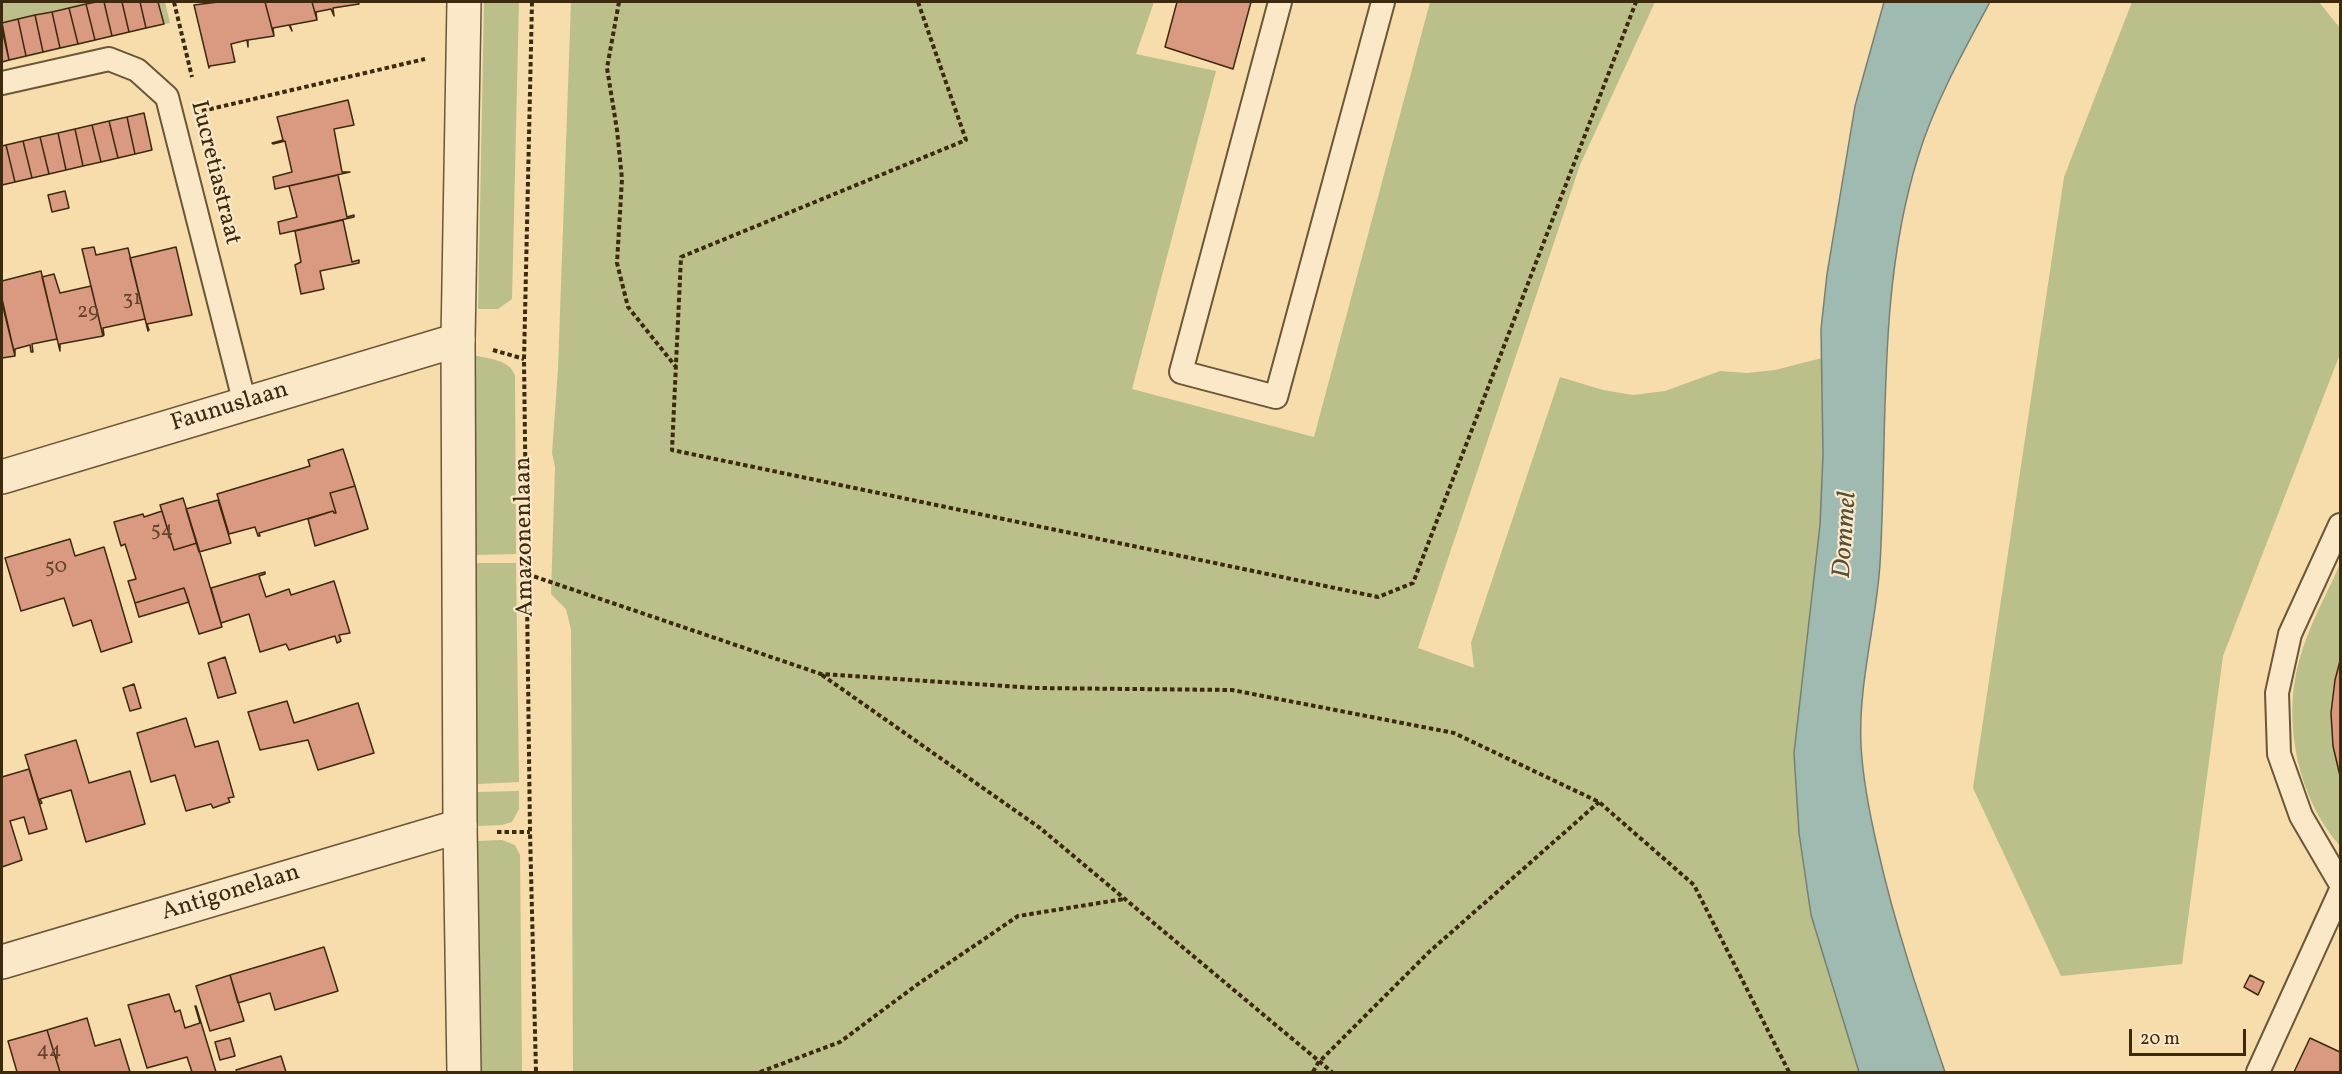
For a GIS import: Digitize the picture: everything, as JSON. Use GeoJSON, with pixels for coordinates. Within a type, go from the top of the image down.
{"type":"FeatureCollection","features":[{"type":"Feature","properties":{"kind":"street"},"geometry":{"type":"LineString","coordinates":[[464,2],[458,339],[460,826],[464,1072]]}},
{"type":"Feature","properties":{"kind":"street","name":"Faunuslaan"},"geometry":{"type":"LineString","coordinates":[[2,477],[458,339]]}},
{"type":"Feature","properties":{"kind":"street","name":"Antigonelaan"},"geometry":{"type":"LineString","coordinates":[[2,962],[460,826]]}},
{"type":"Feature","properties":{"kind":"lane"},"geometry":{"type":"LineString","coordinates":[[1280,2],[1181,372],[1276,397],[1383,2]]}},
{"type":"Feature","properties":{"kind":"lane","name":"Lucretiastraat"},"geometry":{"type":"LineString","coordinates":[[2,83],[109,59],[137,70],[167,97],[244,404]]}},
{"type":"Feature","properties":{"kind":"lane"},"geometry":{"type":"LineString","coordinates":[[2340,525],[2290,634],[2277,693],[2279,754],[2301,816],[2340,883]]}},
{"type":"Feature","properties":{"kind":"lane"},"geometry":{"type":"LineString","coordinates":[[2258,1072],[2340,892]]}},
{"type":"Feature","properties":{"kind":"path"},"geometry":{"type":"LineString","coordinates":[[174,2],[192,79]]}},
{"type":"Feature","properties":{"kind":"path","name":"Amazonenlaan"},"geometry":{"type":"LineString","coordinates":[[532,2],[524,360],[530,832],[537,1072]]}},
{"type":"Feature","properties":{"kind":"path"},"geometry":{"type":"LineString","coordinates":[[619,2],[607,68],[617,130],[621,179],[616,263],[628,307],[676,367]]}},
{"type":"Feature","properties":{"kind":"path"},"geometry":{"type":"LineString","coordinates":[[918,2],[966,140],[681,256],[672,450],[1378,597],[1413,583],[1636,2]]}},
{"type":"Feature","properties":{"kind":"path"},"geometry":{"type":"LineString","coordinates":[[167,97],[200,112],[464,50]]}},
{"type":"Feature","properties":{"kind":"path"},"geometry":{"type":"LineString","coordinates":[[198,101],[200,112]]}},
{"type":"Feature","properties":{"kind":"path"},"geometry":{"type":"LineString","coordinates":[[527,574],[821,675],[1035,688],[1232,690],[1454,733],[1599,802],[1694,885],[1789,1072]]}},
{"type":"Feature","properties":{"kind":"path"},"geometry":{"type":"LineString","coordinates":[[821,675],[1040,828],[1332,1072]]}},
{"type":"Feature","properties":{"kind":"path"},"geometry":{"type":"LineString","coordinates":[[1313,1072],[1318,1062],[1429,952],[1599,802]]}},
{"type":"Feature","properties":{"kind":"path"},"geometry":{"type":"LineString","coordinates":[[760,1072],[840,1042],[918,984],[1018,916],[1125,899]]}},
{"type":"Feature","properties":{"kind":"green space"},"geometry":{"type":"Polygon","coordinates":[[[2,2],[165,2],[170,23],[2,63],[2,2]]]}},
{"type":"Feature","properties":{"kind":"green space"},"geometry":{"type":"Polygon","coordinates":[[[484,2],[519,2],[512,299],[498,309],[478,309],[484,2]]]}},
{"type":"Feature","properties":{"kind":"green space"},"geometry":{"type":"Polygon","coordinates":[[[571,2],[1154,2],[1136,54],[1216,71],[1132,389],[1314,437],[1430,2],[1655,2],[1580,165],[1418,648],[1474,668],[1471,643],[1560,377],[1603,390],[1633,395],[1665,391],[1720,371],[1747,373],[1775,370],[1822,358],[1823,455],[1820,525],[1794,753],[1799,833],[1811,915],[1859,1072],[573,1072],[571,630],[566,609],[551,594],[555,467],[552,453],[558,369],[571,2]]]}},
{"type":"Feature","properties":{"kind":"green space"},"geometry":{"type":"Polygon","coordinates":[[[2132,2],[2319,2],[2340,28],[2340,354],[2223,656],[2182,964],[2061,976],[1973,788],[2064,177],[2132,2]]]}},
{"type":"Feature","properties":{"kind":"green space"},"geometry":{"type":"Polygon","coordinates":[[[473,355],[503,363],[512,370],[515,376],[516,554],[474,555],[473,355]]]}},
{"type":"Feature","properties":{"kind":"green space"},"geometry":{"type":"Polygon","coordinates":[[[474,563],[516,563],[519,782],[478,784],[474,563]]]}},
{"type":"Feature","properties":{"kind":"green space"},"geometry":{"type":"Polygon","coordinates":[[[2340,564],[2340,846],[2325,827],[2313,806],[2304,783],[2297,759],[2292,709],[2294,685],[2303,648],[2340,564]]]}},
{"type":"Feature","properties":{"kind":"green space"},"geometry":{"type":"Polygon","coordinates":[[[519,791],[519,809],[512,822],[502,825],[478,826],[477,792],[519,791]]]}},
{"type":"Feature","properties":{"kind":"green space"},"geometry":{"type":"Polygon","coordinates":[[[502,840],[515,845],[520,855],[522,1072],[481,1072],[478,841],[502,840]]]}},
{"type":"Feature","properties":{"kind":"water","name":"Dommel"},"geometry":{"type":"Polygon","coordinates":[[[1884,2],[1990,2],[1932,117],[1918,157],[1905,207],[1896,257],[1887,359],[1880,564],[1861,723],[1865,785],[1872,824],[1908,962],[1945,1072],[1859,1072],[1811,915],[1799,833],[1794,753],[1820,525],[1823,455],[1821,329],[1827,274],[1855,106],[1884,2]]]}},
{"type":"Feature","properties":{"kind":"building"},"geometry":{"type":"Polygon","coordinates":[[[104,2],[112,36],[95,40],[86,4],[104,2]]]}},
{"type":"Feature","properties":{"kind":"building"},"geometry":{"type":"Polygon","coordinates":[[[104,2],[122,2],[129,32],[112,36],[104,2]]]}},
{"type":"Feature","properties":{"kind":"building"},"geometry":{"type":"Polygon","coordinates":[[[122,2],[140,2],[146,28],[129,32],[122,2]]]}},
{"type":"Feature","properties":{"kind":"building"},"geometry":{"type":"Polygon","coordinates":[[[140,2],[158,2],[164,24],[146,28],[140,2]]]}},
{"type":"Feature","properties":{"kind":"building"},"geometry":{"type":"Polygon","coordinates":[[[218,2],[265,2],[274,36],[248,40],[248,47],[247,40],[231,44],[235,62],[209,68],[194,5],[218,2]]]}},
{"type":"Feature","properties":{"kind":"building"},"geometry":{"type":"Polygon","coordinates":[[[265,2],[312,2],[317,20],[290,25],[292,31],[289,25],[273,28],[274,36],[265,2]]]}},
{"type":"Feature","properties":{"kind":"building"},"geometry":{"type":"Polygon","coordinates":[[[312,2],[358,2],[359,4],[333,8],[334,16],[331,9],[316,12],[317,20],[312,2]]]}},
{"type":"Feature","properties":{"kind":"building"},"geometry":{"type":"Polygon","coordinates":[[[1177,2],[1251,2],[1233,69],[1165,47],[1177,2]]]}},
{"type":"Feature","properties":{"kind":"building"},"geometry":{"type":"Polygon","coordinates":[[[86,4],[95,40],[78,44],[69,8],[86,4]]]}},
{"type":"Feature","properties":{"kind":"building"},"geometry":{"type":"Polygon","coordinates":[[[69,8],[78,44],[60,48],[52,12],[69,8]]]}},
{"type":"Feature","properties":{"kind":"building"},"geometry":{"type":"Polygon","coordinates":[[[52,12],[60,48],[43,52],[35,15],[52,12]]]}},
{"type":"Feature","properties":{"kind":"building"},"geometry":{"type":"Polygon","coordinates":[[[35,15],[43,52],[26,56],[18,19],[35,15]]]}},
{"type":"Feature","properties":{"kind":"building"},"geometry":{"type":"Polygon","coordinates":[[[18,19],[26,56],[9,60],[2,23],[18,19]]]}},
{"type":"Feature","properties":{"kind":"building"},"geometry":{"type":"Polygon","coordinates":[[[2,29],[9,60],[2,62],[2,29]]]}},
{"type":"Feature","properties":{"kind":"building"},"geometry":{"type":"Polygon","coordinates":[[[348,100],[354,125],[334,129],[342,172],[350,172],[275,189],[273,177],[292,172],[285,141],[272,143],[283,140],[277,117],[348,100]]]}},
{"type":"Feature","properties":{"kind":"building"},"geometry":{"type":"Polygon","coordinates":[[[144,113],[152,150],[135,154],[127,117],[144,113]]]}},
{"type":"Feature","properties":{"kind":"building"},"geometry":{"type":"Polygon","coordinates":[[[127,117],[135,154],[118,158],[109,121],[127,117]]]}},
{"type":"Feature","properties":{"kind":"building"},"geometry":{"type":"Polygon","coordinates":[[[109,121],[118,158],[101,162],[92,125],[109,121]]]}},
{"type":"Feature","properties":{"kind":"building"},"geometry":{"type":"Polygon","coordinates":[[[92,125],[101,162],[83,166],[75,129],[92,125]]]}},
{"type":"Feature","properties":{"kind":"building"},"geometry":{"type":"Polygon","coordinates":[[[75,129],[83,166],[66,170],[58,133],[75,129]]]}},
{"type":"Feature","properties":{"kind":"building"},"geometry":{"type":"Polygon","coordinates":[[[58,133],[66,170],[49,174],[40,137],[58,133]]]}},
{"type":"Feature","properties":{"kind":"building"},"geometry":{"type":"Polygon","coordinates":[[[40,137],[49,174],[32,178],[23,141],[40,137]]]}},
{"type":"Feature","properties":{"kind":"building"},"geometry":{"type":"Polygon","coordinates":[[[23,141],[32,178],[15,182],[6,145],[23,141]]]}},
{"type":"Feature","properties":{"kind":"building"},"geometry":{"type":"Polygon","coordinates":[[[6,145],[15,182],[2,185],[2,146],[6,145]]]}},
{"type":"Feature","properties":{"kind":"building"},"geometry":{"type":"Polygon","coordinates":[[[338,175],[347,217],[354,215],[354,217],[280,234],[278,222],[297,217],[289,186],[338,175]]]}},
{"type":"Feature","properties":{"kind":"building"},"geometry":{"type":"Polygon","coordinates":[[[65,191],[69,208],[52,212],[48,195],[65,191]]]}},
{"type":"Feature","properties":{"kind":"building"},"geometry":{"type":"Polygon","coordinates":[[[343,220],[352,262],[359,260],[359,263],[320,271],[324,289],[301,294],[295,265],[301,262],[295,231],[343,220]]]}},
{"type":"Feature","properties":{"kind":"building"},"geometry":{"type":"Polygon","coordinates":[[[94,247],[96,255],[128,248],[145,319],[103,328],[103,336],[82,249],[94,247]]]}},
{"type":"Feature","properties":{"kind":"building"},"geometry":{"type":"Polygon","coordinates":[[[176,247],[192,315],[147,324],[148,331],[130,258],[176,247]]]}},
{"type":"Feature","properties":{"kind":"building"},"geometry":{"type":"Polygon","coordinates":[[[41,271],[57,339],[32,344],[33,352],[31,352],[30,345],[15,349],[15,356],[2,299],[2,281],[41,271]]]}},
{"type":"Feature","properties":{"kind":"building"},"geometry":{"type":"Polygon","coordinates":[[[54,274],[60,293],[91,286],[103,336],[60,344],[60,351],[42,277],[54,274]]]}},
{"type":"Feature","properties":{"kind":"building"},"geometry":{"type":"Polygon","coordinates":[[[2,299],[15,356],[2,358],[2,299]]]}},
{"type":"Feature","properties":{"kind":"building"},"geometry":{"type":"Polygon","coordinates":[[[343,449],[355,486],[330,493],[336,513],[333,511],[259,533],[260,536],[255,527],[229,534],[217,494],[310,466],[308,460],[343,449]]]}},
{"type":"Feature","properties":{"kind":"building"},"geometry":{"type":"Polygon","coordinates":[[[355,486],[368,529],[315,546],[308,519],[333,511],[336,513],[330,493],[355,486]]]}},
{"type":"Feature","properties":{"kind":"building"},"geometry":{"type":"Polygon","coordinates":[[[183,498],[197,543],[174,550],[160,505],[183,498]]]}},
{"type":"Feature","properties":{"kind":"building"},"geometry":{"type":"Polygon","coordinates":[[[218,500],[231,543],[199,552],[186,509],[218,500]]]}},
{"type":"Feature","properties":{"kind":"building"},"geometry":{"type":"Polygon","coordinates":[[[162,511],[174,550],[197,543],[222,627],[199,634],[184,588],[135,603],[128,581],[136,579],[125,544],[121,546],[114,522],[143,514],[144,517],[162,511]]]}},
{"type":"Feature","properties":{"kind":"building"},"geometry":{"type":"Polygon","coordinates":[[[70,539],[75,556],[104,547],[132,642],[101,652],[91,620],[73,626],[64,598],[21,611],[5,558],[70,539]]]}},
{"type":"Feature","properties":{"kind":"building"},"geometry":{"type":"Polygon","coordinates":[[[265,572],[259,576],[266,597],[289,589],[291,595],[334,581],[350,633],[339,635],[341,641],[337,643],[335,636],[289,650],[286,644],[260,652],[249,614],[221,623],[211,588],[265,572]]]}},
{"type":"Feature","properties":{"kind":"building"},"geometry":{"type":"Polygon","coordinates":[[[184,588],[189,602],[139,617],[135,603],[184,588]]]}},
{"type":"Feature","properties":{"kind":"building"},"geometry":{"type":"Polygon","coordinates":[[[225,657],[236,693],[218,698],[208,663],[225,657]]]}},
{"type":"Feature","properties":{"kind":"building"},"geometry":{"type":"Polygon","coordinates":[[[2340,661],[2340,776],[2333,746],[2331,713],[2340,661]]]}},
{"type":"Feature","properties":{"kind":"building"},"geometry":{"type":"Polygon","coordinates":[[[134,684],[141,708],[130,711],[123,688],[134,684]]]}},
{"type":"Feature","properties":{"kind":"building"},"geometry":{"type":"Polygon","coordinates":[[[287,701],[294,723],[358,703],[374,753],[318,770],[308,740],[260,750],[248,712],[287,701]]]}},
{"type":"Feature","properties":{"kind":"building"},"geometry":{"type":"Polygon","coordinates":[[[186,718],[195,747],[218,741],[234,797],[228,798],[230,802],[213,808],[211,804],[186,811],[175,775],[151,782],[137,733],[186,718]]]}},
{"type":"Feature","properties":{"kind":"building"},"geometry":{"type":"Polygon","coordinates":[[[76,740],[89,783],[130,771],[145,824],[86,842],[71,790],[40,799],[42,803],[40,804],[25,755],[76,740]]]}},
{"type":"Feature","properties":{"kind":"building"},"geometry":{"type":"Polygon","coordinates":[[[29,769],[47,829],[29,834],[24,817],[10,821],[22,860],[2,867],[2,777],[29,769]]]}},
{"type":"Feature","properties":{"kind":"building"},"geometry":{"type":"Polygon","coordinates":[[[324,947],[338,991],[275,1010],[270,993],[238,1003],[230,975],[324,947]]]}},
{"type":"Feature","properties":{"kind":"building"},"geometry":{"type":"Polygon","coordinates":[[[230,975],[244,1021],[210,1031],[196,986],[230,975]]]}},
{"type":"Feature","properties":{"kind":"building"},"geometry":{"type":"Polygon","coordinates":[[[2250,975],[2264,982],[2258,995],[2244,987],[2250,975]]]}},
{"type":"Feature","properties":{"kind":"building"},"geometry":{"type":"Polygon","coordinates":[[[169,994],[175,1012],[180,1010],[185,1028],[200,1023],[196,1006],[216,1072],[192,1072],[187,1057],[147,1068],[128,1005],[169,994]]]}},
{"type":"Feature","properties":{"kind":"building"},"geometry":{"type":"Polygon","coordinates":[[[87,1018],[95,1046],[120,1039],[130,1072],[60,1072],[47,1030],[87,1018]]]}},
{"type":"Feature","properties":{"kind":"building"},"geometry":{"type":"Polygon","coordinates":[[[47,1030],[60,1072],[17,1072],[8,1041],[47,1030]]]}},
{"type":"Feature","properties":{"kind":"building"},"geometry":{"type":"Polygon","coordinates":[[[230,1038],[235,1056],[220,1060],[215,1042],[230,1038]]]}},
{"type":"Feature","properties":{"kind":"building"},"geometry":{"type":"Polygon","coordinates":[[[2310,1038],[2340,1052],[2340,1072],[2294,1072],[2310,1038]]]}},
{"type":"Feature","properties":{"kind":"building"},"geometry":{"type":"Polygon","coordinates":[[[281,1056],[286,1072],[237,1072],[236,1070],[281,1056]]]}}]}
